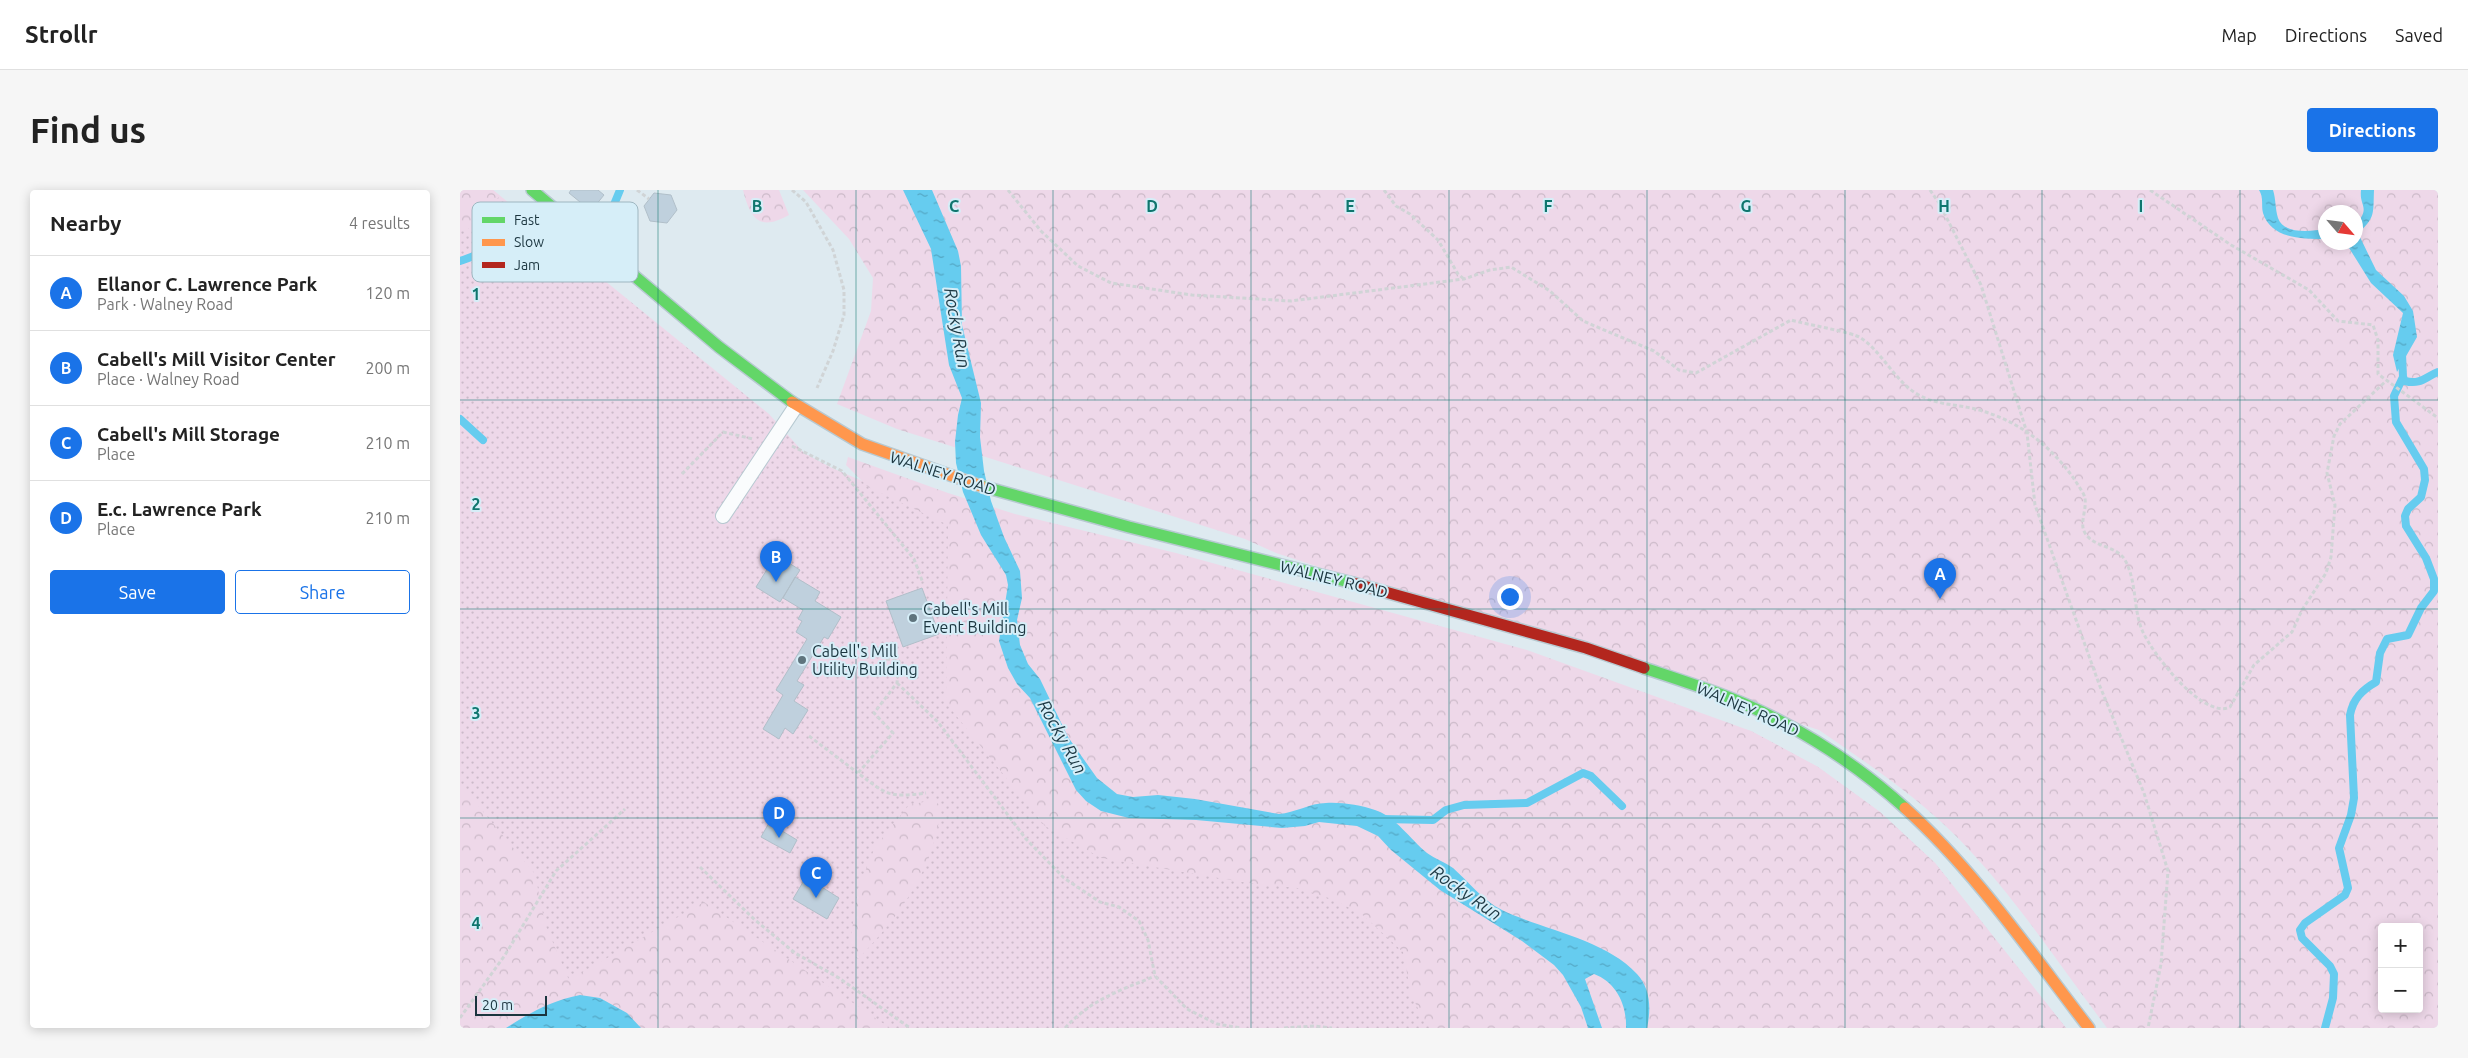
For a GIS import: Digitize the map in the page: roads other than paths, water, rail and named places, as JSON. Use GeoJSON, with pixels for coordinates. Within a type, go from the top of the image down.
{"type":"FeatureCollection","features":[{"type":"Feature","properties":{"kind":"main road","name":"WALNEY ROAD"},"geometry":{"type":"LineString","coordinates":[[532,190],[546,202]]}},
{"type":"Feature","properties":{"kind":"main road","name":"WALNEY ROAD"},"geometry":{"type":"LineString","coordinates":[[638,279],[719,347],[796,406],[862,444],[940,474],[1011,495],[1129,527],[1408,597],[1577,646],[1718,693],[1770,716],[1815,741],[1880,786],[1932,833],[1976,882],[2089,1028]]}},
{"type":"Feature","properties":{"kind":"lane"},"geometry":{"type":"LineString","coordinates":[[723,516],[796,406]]}},
{"type":"Feature","properties":{"kind":"water","name":"Rocky Run"},"geometry":{"type":"Polygon","coordinates":[[[903,190],[932,190],[958,251],[961,266],[962,325],[981,403],[980,437],[984,471],[991,501],[1004,537],[1020,571],[1022,598],[1017,620],[1020,645],[1028,664],[1040,679],[1068,737],[1097,778],[1117,794],[1133,797],[1158,795],[1195,799],[1279,814],[1320,803],[1357,805],[1383,813],[1427,853],[1453,868],[1495,906],[1518,917],[1573,936],[1608,952],[1624,962],[1637,974],[1645,986],[1649,1000],[1647,1028],[1626,1028],[1625,1011],[1619,995],[1608,983],[1594,974],[1585,979],[1602,1028],[1588,1028],[1581,1007],[1563,975],[1554,965],[1522,941],[1440,890],[1391,850],[1378,836],[1357,826],[1319,822],[1305,826],[1282,828],[1196,820],[1129,818],[1101,811],[1086,801],[1076,790],[1030,698],[1017,684],[1008,668],[999,641],[1008,585],[1006,575],[981,535],[963,492],[956,463],[955,442],[962,398],[949,365],[931,249],[903,190]]]}},
{"type":"Feature","properties":{"kind":"water"},"geometry":{"type":"Polygon","coordinates":[[[2259,190],[2273,190],[2276,211],[2281,223],[2286,227],[2299,231],[2318,230],[2318,239],[2289,236],[2273,228],[2267,222],[2263,213],[2259,190]]]}},
{"type":"Feature","properties":{"kind":"water"},"geometry":{"type":"Polygon","coordinates":[[[2361,190],[2374,190],[2371,219],[2363,229],[2364,210],[2361,190]]]}},
{"type":"Feature","properties":{"kind":"water"},"geometry":{"type":"Polygon","coordinates":[[[2363,243],[2376,270],[2404,296],[2413,311],[2417,337],[2397,372],[2393,355],[2403,313],[2371,283],[2350,250],[2363,250],[2363,243]]]}},
{"type":"Feature","properties":{"kind":"water"},"geometry":{"type":"Polygon","coordinates":[[[580,995],[600,998],[627,1013],[641,1028],[506,1028],[542,1008],[560,1000],[580,995]]]}},
{"type":"Feature","properties":{"kind":"waterway"},"geometry":{"type":"LineString","coordinates":[[615,202],[620,190]]}},
{"type":"Feature","properties":{"kind":"waterway"},"geometry":{"type":"LineString","coordinates":[[460,261],[472,257]]}},
{"type":"Feature","properties":{"kind":"waterway"},"geometry":{"type":"LineString","coordinates":[[2325,1028],[2333,998],[2334,974],[2330,966],[2302,938],[2300,930],[2305,923],[2345,895],[2348,888],[2339,848],[2351,815],[2354,798],[2351,709],[2366,688],[2376,682],[2380,653],[2387,639],[2408,635],[2421,608],[2434,591],[2434,579],[2426,558],[2406,526],[2405,516],[2408,509],[2421,497],[2425,480],[2424,469],[2396,422],[2394,396],[2403,377],[2402,354]]}},
{"type":"Feature","properties":{"kind":"waterway"},"geometry":{"type":"LineString","coordinates":[[2403,377],[2405,381],[2415,382],[2438,372]]}},
{"type":"Feature","properties":{"kind":"waterway"},"geometry":{"type":"LineString","coordinates":[[460,419],[483,440]]}},
{"type":"Feature","properties":{"kind":"waterway"},"geometry":{"type":"LineString","coordinates":[[1381,819],[1433,820],[1446,810],[1464,805],[1527,803],[1583,773],[1591,776],[1622,806]]}},
{"type":"Feature","properties":{"kind":"place","name":"Cabell's Mill Visitor Center"},"geometry":{"type":"Point","coordinates":[776,582]}},
{"type":"Feature","properties":{"kind":"place","name":"Ellanor C. Lawrence Park"},"geometry":{"type":"Point","coordinates":[1940,599]}},
{"type":"Feature","properties":{"kind":"place","name":"Cabell's Mill Event Building"},"geometry":{"type":"Point","coordinates":[913,618]}},
{"type":"Feature","properties":{"kind":"place","name":"Cabell's Mill Utility Building"},"geometry":{"type":"Point","coordinates":[802,660]}},
{"type":"Feature","properties":{"kind":"place","name":"E.c. Lawrence Park"},"geometry":{"type":"Point","coordinates":[779,838]}},
{"type":"Feature","properties":{"kind":"place","name":"Cabell's Mill Storage"},"geometry":{"type":"Point","coordinates":[816,898]}}]}
